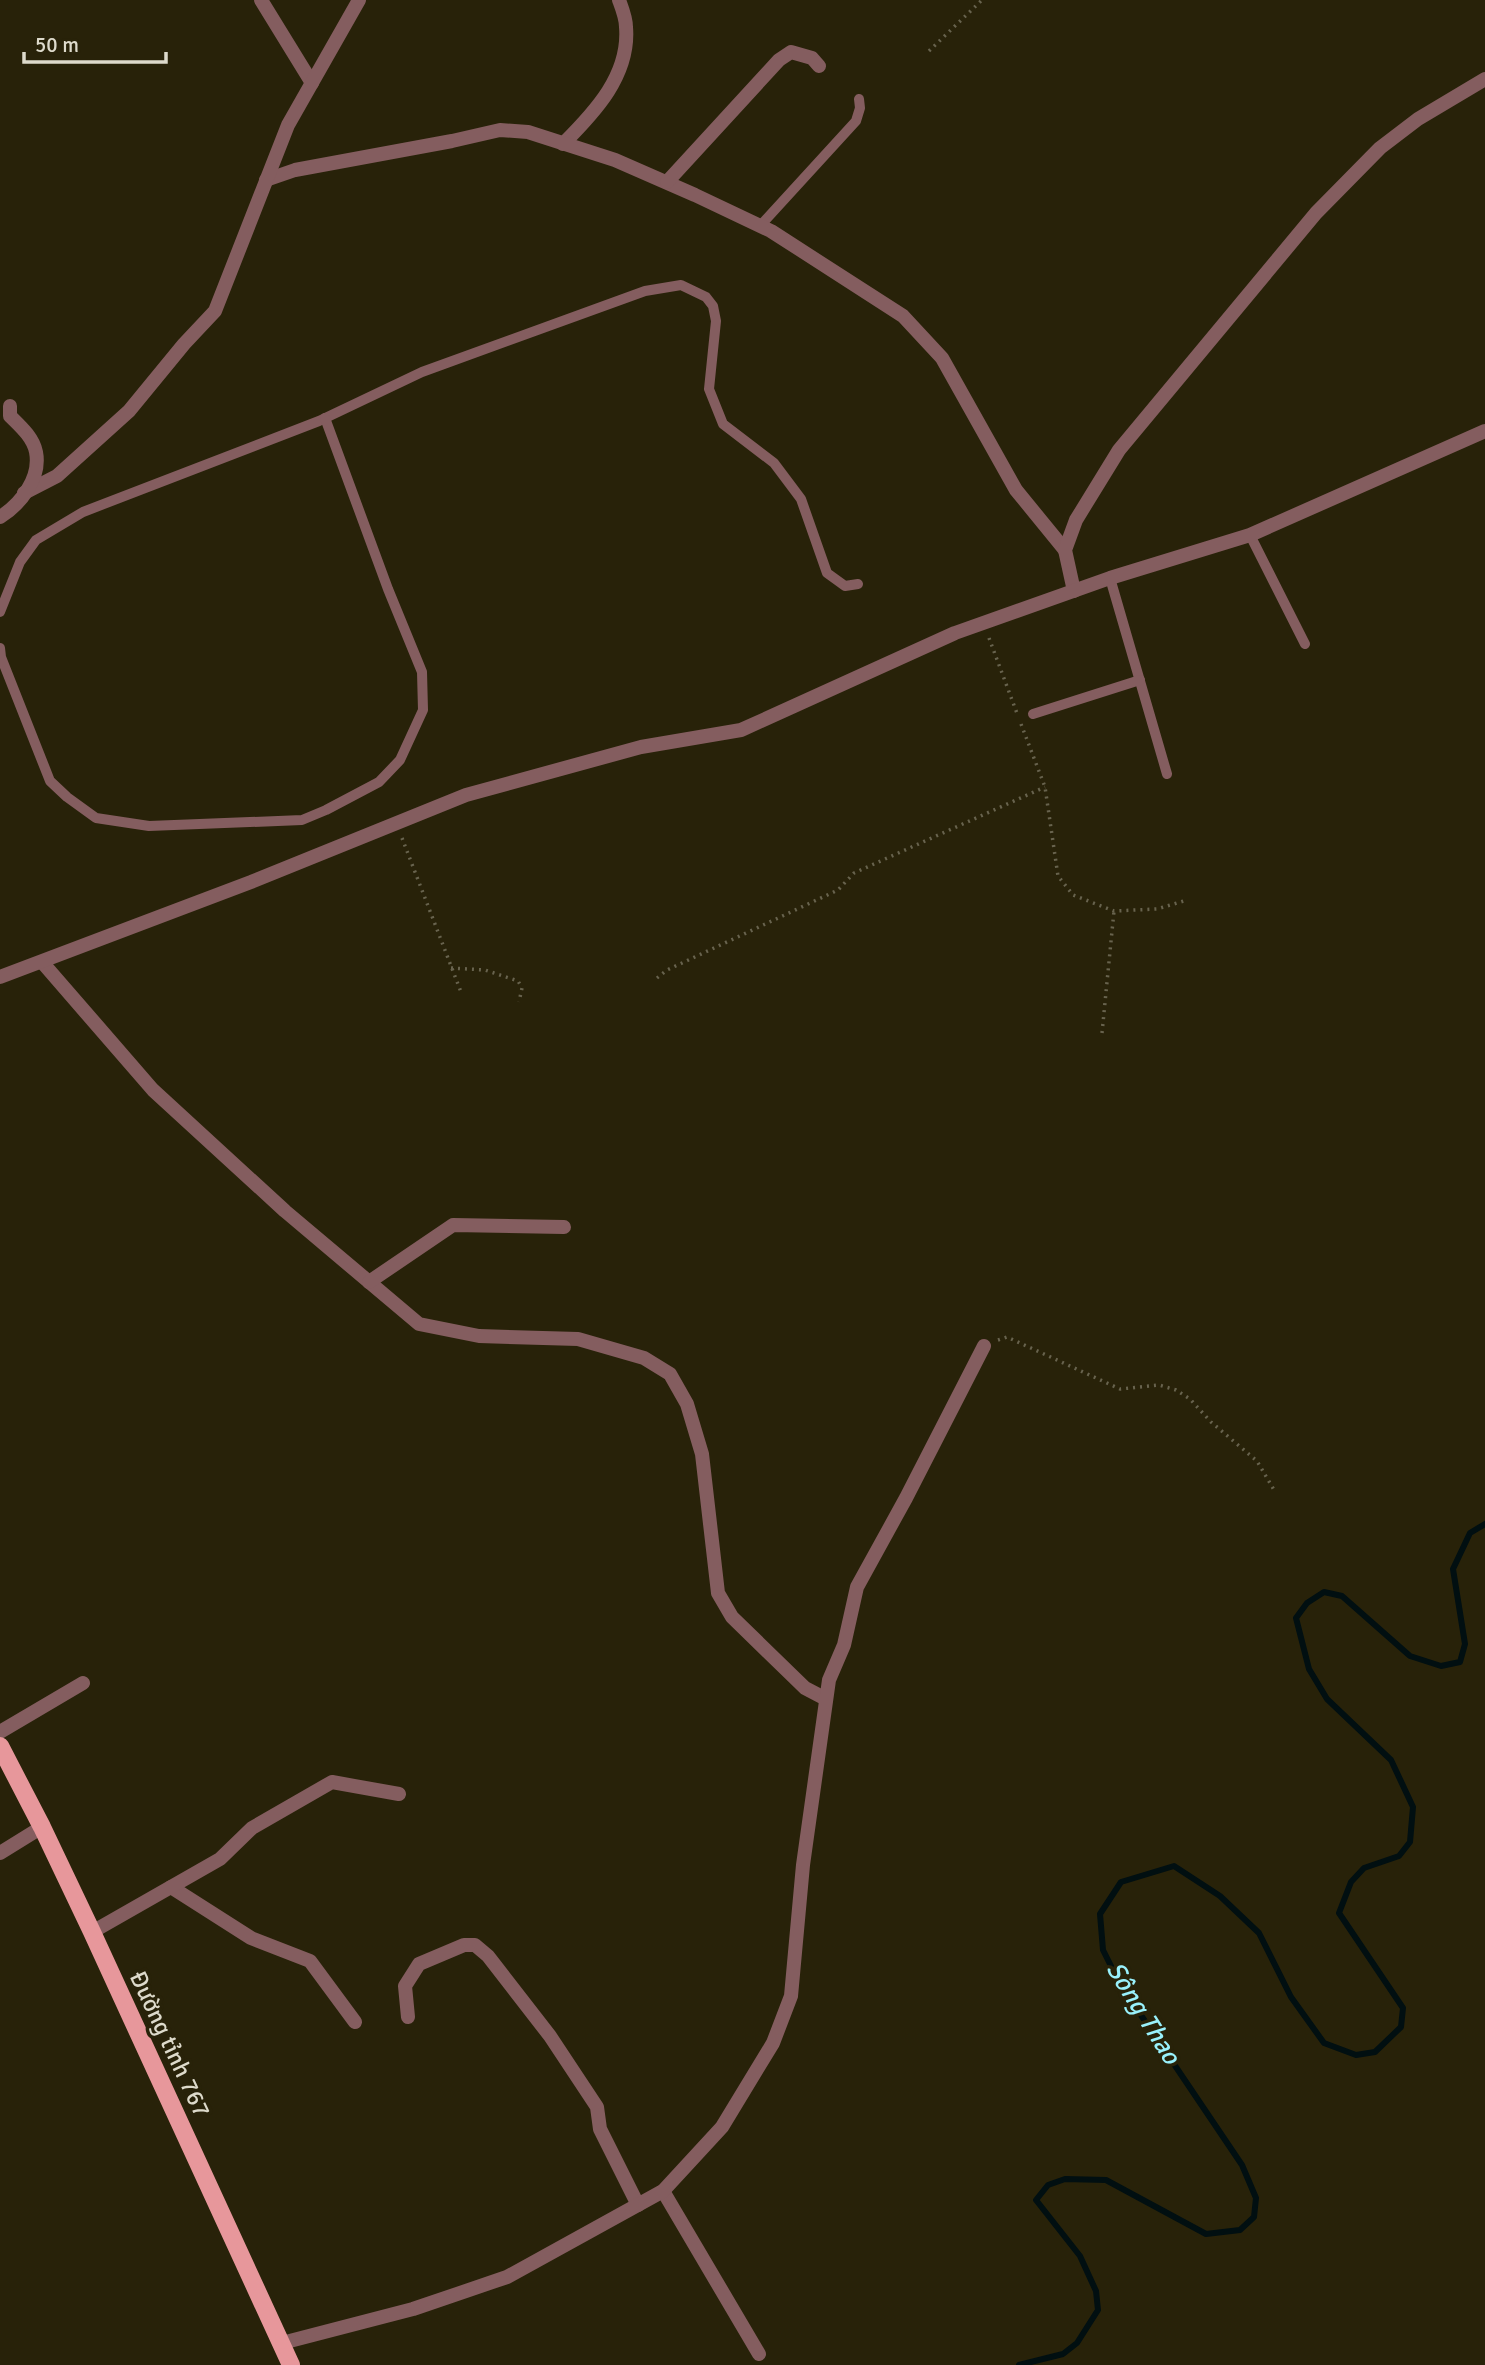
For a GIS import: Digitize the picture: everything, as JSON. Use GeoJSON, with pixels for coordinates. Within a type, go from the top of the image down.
{"type":"FeatureCollection","features":[{"type":"Feature","properties":{"kind":"main road","name":"Đường tỉnh 767"},"geometry":{"type":"LineString","coordinates":[[0,1746],[92,1932],[291,2365]]}},
{"type":"Feature","properties":{"kind":"street"},"geometry":{"type":"LineString","coordinates":[[261,0],[312,83]]}},
{"type":"Feature","properties":{"kind":"street"},"geometry":{"type":"LineString","coordinates":[[24,494],[57,476],[129,411],[184,344],[215,312],[288,125],[359,0]]}},
{"type":"Feature","properties":{"kind":"street"},"geometry":{"type":"LineString","coordinates":[[563,144],[593,114],[616,80],[624,55],[626,26],[620,0]]}},
{"type":"Feature","properties":{"kind":"street"},"geometry":{"type":"LineString","coordinates":[[667,182],[779,60],[791,52],[812,58],[819,66]]}},
{"type":"Feature","properties":{"kind":"street"},"geometry":{"type":"LineString","coordinates":[[1065,550],[1076,520],[1119,450],[1316,213],[1380,148],[1418,119],[1485,79]]}},
{"type":"Feature","properties":{"kind":"street"},"geometry":{"type":"LineString","coordinates":[[266,180],[295,170],[500,130],[528,132],[615,160],[760,226],[903,316],[942,358],[1016,490],[1065,550],[1074,591]]}},
{"type":"Feature","properties":{"kind":"street"},"geometry":{"type":"LineString","coordinates":[[0,517],[13,509],[35,477],[36,451],[26,431],[10,416],[10,406]]}},
{"type":"Feature","properties":{"kind":"street"},"geometry":{"type":"LineString","coordinates":[[0,977],[466,795],[641,747],[741,730],[955,633],[1110,578],[1250,535],[1485,431]]}},
{"type":"Feature","properties":{"kind":"street"},"geometry":{"type":"LineString","coordinates":[[42,962],[153,1090],[285,1211],[419,1324],[479,1336],[578,1339],[644,1357],[670,1374],[687,1404],[702,1454],[718,1593],[732,1617],[805,1688],[826,1699]]}},
{"type":"Feature","properties":{"kind":"street"},"geometry":{"type":"LineString","coordinates":[[369,1282],[453,1225],[564,1227]]}},
{"type":"Feature","properties":{"kind":"street"},"geometry":{"type":"LineString","coordinates":[[282,2343],[413,2309],[507,2277],[663,2191],[722,2127],[773,2043],[791,1996],[803,1865],[829,1680],[844,1645],[857,1587],[984,1346]]}},
{"type":"Feature","properties":{"kind":"street"},"geometry":{"type":"LineString","coordinates":[[0,1732],[83,1683]]}},
{"type":"Feature","properties":{"kind":"street"},"geometry":{"type":"LineString","coordinates":[[92,1932],[220,1859],[252,1828],[331,1782],[399,1794]]}},
{"type":"Feature","properties":{"kind":"street"},"geometry":{"type":"LineString","coordinates":[[0,1853],[42,1827]]}},
{"type":"Feature","properties":{"kind":"street"},"geometry":{"type":"LineString","coordinates":[[171,1887],[251,1938],[310,1961],[355,2022]]}},
{"type":"Feature","properties":{"kind":"street"},"geometry":{"type":"LineString","coordinates":[[408,2017],[405,1986],[419,1964],[464,1945],[475,1945],[488,1956],[550,2036],[597,2107],[600,2129],[638,2205]]}},
{"type":"Feature","properties":{"kind":"street"},"geometry":{"type":"LineString","coordinates":[[663,2191],[759,2354]]}},
{"type":"Feature","properties":{"kind":"lane"},"geometry":{"type":"LineString","coordinates":[[760,226],[856,121],[860,108],[859,99]]}},
{"type":"Feature","properties":{"kind":"lane"},"geometry":{"type":"LineString","coordinates":[[0,612],[20,562],[36,540],[83,512],[325,418],[422,372],[645,291],[681,285],[706,297],[713,306],[716,321],[709,389],[723,424],[775,463],[801,499],[827,573],[845,586],[858,584]]}},
{"type":"Feature","properties":{"kind":"lane"},"geometry":{"type":"LineString","coordinates":[[0,648],[0,657],[50,781],[96,818],[149,826],[302,820],[379,782],[400,760],[423,710],[422,672],[388,589],[325,418]]}},
{"type":"Feature","properties":{"kind":"lane"},"geometry":{"type":"LineString","coordinates":[[1250,535],[1305,644]]}},
{"type":"Feature","properties":{"kind":"lane"},"geometry":{"type":"LineString","coordinates":[[1110,578],[1167,774]]}},
{"type":"Feature","properties":{"kind":"lane"},"geometry":{"type":"LineString","coordinates":[[1032,714],[1140,680]]}},
{"type":"Feature","properties":{"kind":"path"},"geometry":{"type":"LineString","coordinates":[[929,51],[982,0]]}},
{"type":"Feature","properties":{"kind":"path"},"geometry":{"type":"LineString","coordinates":[[984,623],[1045,787],[1058,876],[1073,895],[1114,911],[1157,909],[1187,900]]}},
{"type":"Feature","properties":{"kind":"path"},"geometry":{"type":"LineString","coordinates":[[657,978],[667,970],[838,890],[855,873],[1045,787]]}},
{"type":"Feature","properties":{"kind":"path"},"geometry":{"type":"LineString","coordinates":[[396,823],[461,992]]}},
{"type":"Feature","properties":{"kind":"path"},"geometry":{"type":"LineString","coordinates":[[1102,1033],[1114,911]]}},
{"type":"Feature","properties":{"kind":"path"},"geometry":{"type":"LineString","coordinates":[[451,968],[485,970],[518,981],[522,988],[519,1002]]}},
{"type":"Feature","properties":{"kind":"path"},"geometry":{"type":"LineString","coordinates":[[984,1346],[1007,1337],[1120,1389],[1159,1385],[1176,1390],[1191,1399],[1211,1422],[1257,1461],[1274,1490]]}},
{"type":"Feature","properties":{"kind":"waterway","name":"Sông Thao"},"geometry":{"type":"LineString","coordinates":[[1019,2365],[1063,2354],[1077,2343],[1098,2310],[1096,2291],[1080,2256],[1036,2200],[1048,2185],[1065,2179],[1106,2180],[1206,2234],[1240,2230],[1254,2217],[1256,2198],[1242,2165],[1120,1984],[1103,1950],[1100,1914],[1121,1882],[1174,1866],[1220,1896],[1259,1933],[1291,1997],[1324,2043],[1356,2055],[1375,2052],[1401,2027],[1403,2008],[1339,1913],[1351,1882],[1364,1868],[1399,1856],[1410,1842],[1413,1807],[1391,1760],[1327,1699],[1309,1669],[1296,1618],[1307,1603],[1324,1592],[1342,1596],[1410,1656],[1441,1666],[1460,1662],[1465,1644],[1453,1569],[1470,1533],[1485,1524]]}}]}
